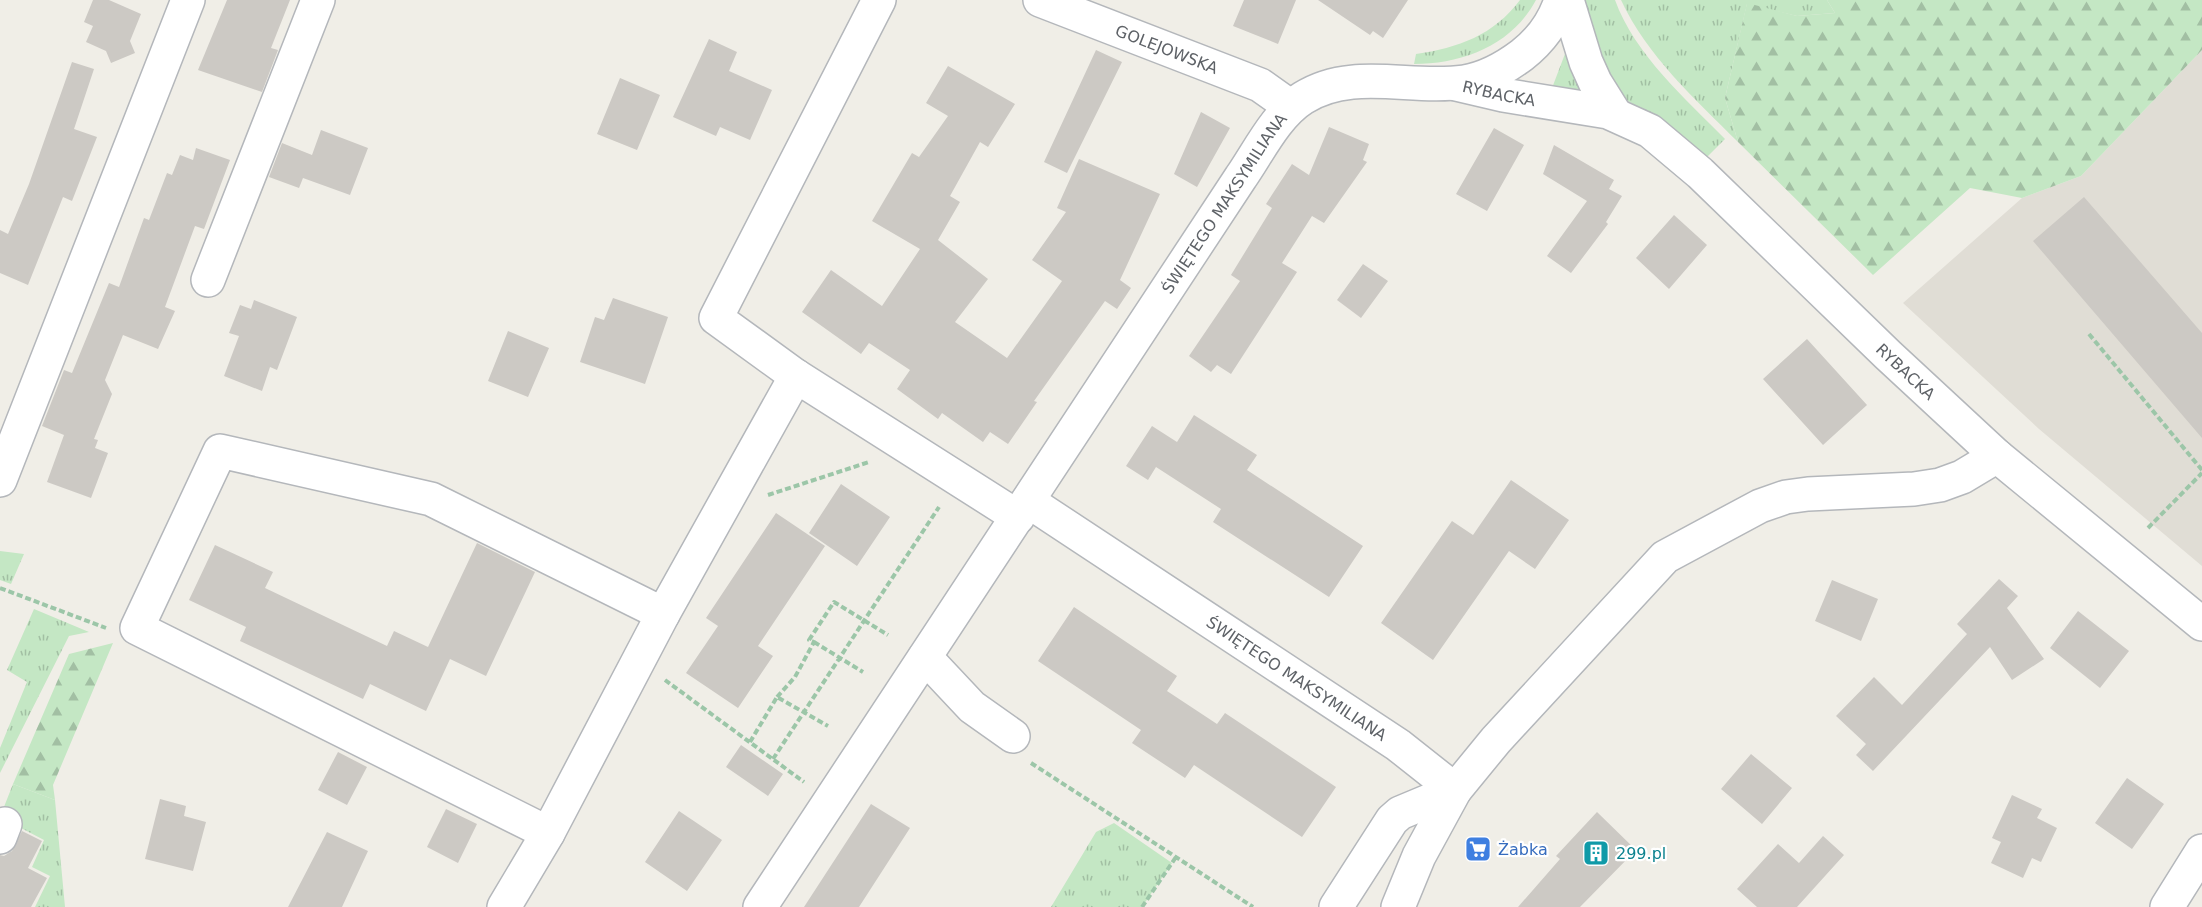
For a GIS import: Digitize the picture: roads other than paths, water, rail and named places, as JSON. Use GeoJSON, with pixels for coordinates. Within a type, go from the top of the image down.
{"type":"FeatureCollection","features":[{"type":"Feature","properties":{"kind":"street"},"geometry":{"type":"LineString","coordinates":[[0,480],[188,0]]}},
{"type":"Feature","properties":{"kind":"street"},"geometry":{"type":"LineString","coordinates":[[208,280],[318,0]]}},
{"type":"Feature","properties":{"kind":"street"},"geometry":{"type":"LineString","coordinates":[[879,0],[716,318],[796,376],[1023,509]]}},
{"type":"Feature","properties":{"kind":"street","name":"GOLEJOWSKA"},"geometry":{"type":"LineString","coordinates":[[1040,0],[1260,84],[1291,107]]}},
{"type":"Feature","properties":{"kind":"street","name":"RYBACKA"},"geometry":{"type":"LineString","coordinates":[[1454,83],[1477,79],[1511,63],[1527,51],[1549,26],[1561,0]]}},
{"type":"Feature","properties":{"kind":"street"},"geometry":{"type":"LineString","coordinates":[[1567,0],[1586,62],[1614,114]]}},
{"type":"Feature","properties":{"kind":"street","name":"ŚWIĘTEGO MAKSYMILIANA"},"geometry":{"type":"LineString","coordinates":[[760,907],[1248,168],[1291,107],[1320,90],[1350,83],[1383,81],[1454,83]]}},
{"type":"Feature","properties":{"kind":"street","name":"RYBACKA"},"geometry":{"type":"LineString","coordinates":[[1454,83],[1503,95],[1614,114],[1650,131],[1700,173],[1888,355],[1997,456],[2202,624]]}},
{"type":"Feature","properties":{"kind":"street"},"geometry":{"type":"LineString","coordinates":[[504,907],[548,833],[663,614],[796,376]]}},
{"type":"Feature","properties":{"kind":"street"},"geometry":{"type":"LineString","coordinates":[[548,833],[137,628],[220,451],[431,500],[663,614]]}},
{"type":"Feature","properties":{"kind":"street"},"geometry":{"type":"LineString","coordinates":[[1398,907],[1419,856],[1455,790],[1496,740],[1665,557],[1760,506],[1786,497],[1914,489],[1940,484],[1962,477],[1997,456]]}},
{"type":"Feature","properties":{"kind":"street","name":"ŚWIĘTEGO MAKSYMILIANA"},"geometry":{"type":"LineString","coordinates":[[1023,509],[1398,745],[1455,790]]}},
{"type":"Feature","properties":{"kind":"street"},"geometry":{"type":"LineString","coordinates":[[925,657],[972,707],[1021,749]]}},
{"type":"Feature","properties":{"kind":"street"},"geometry":{"type":"LineString","coordinates":[[1336,907],[1392,820],[1400,813],[1455,790]]}},
{"type":"Feature","properties":{"kind":"street"},"geometry":{"type":"LineString","coordinates":[[2167,907],[2202,851]]}},
{"type":"Feature","properties":{"kind":"place","name":"Żabka"},"geometry":{"type":"Point","coordinates":[1478,849]}},
{"type":"Feature","properties":{"kind":"place","name":"299.pl"},"geometry":{"type":"Point","coordinates":[1596,853]}}]}
